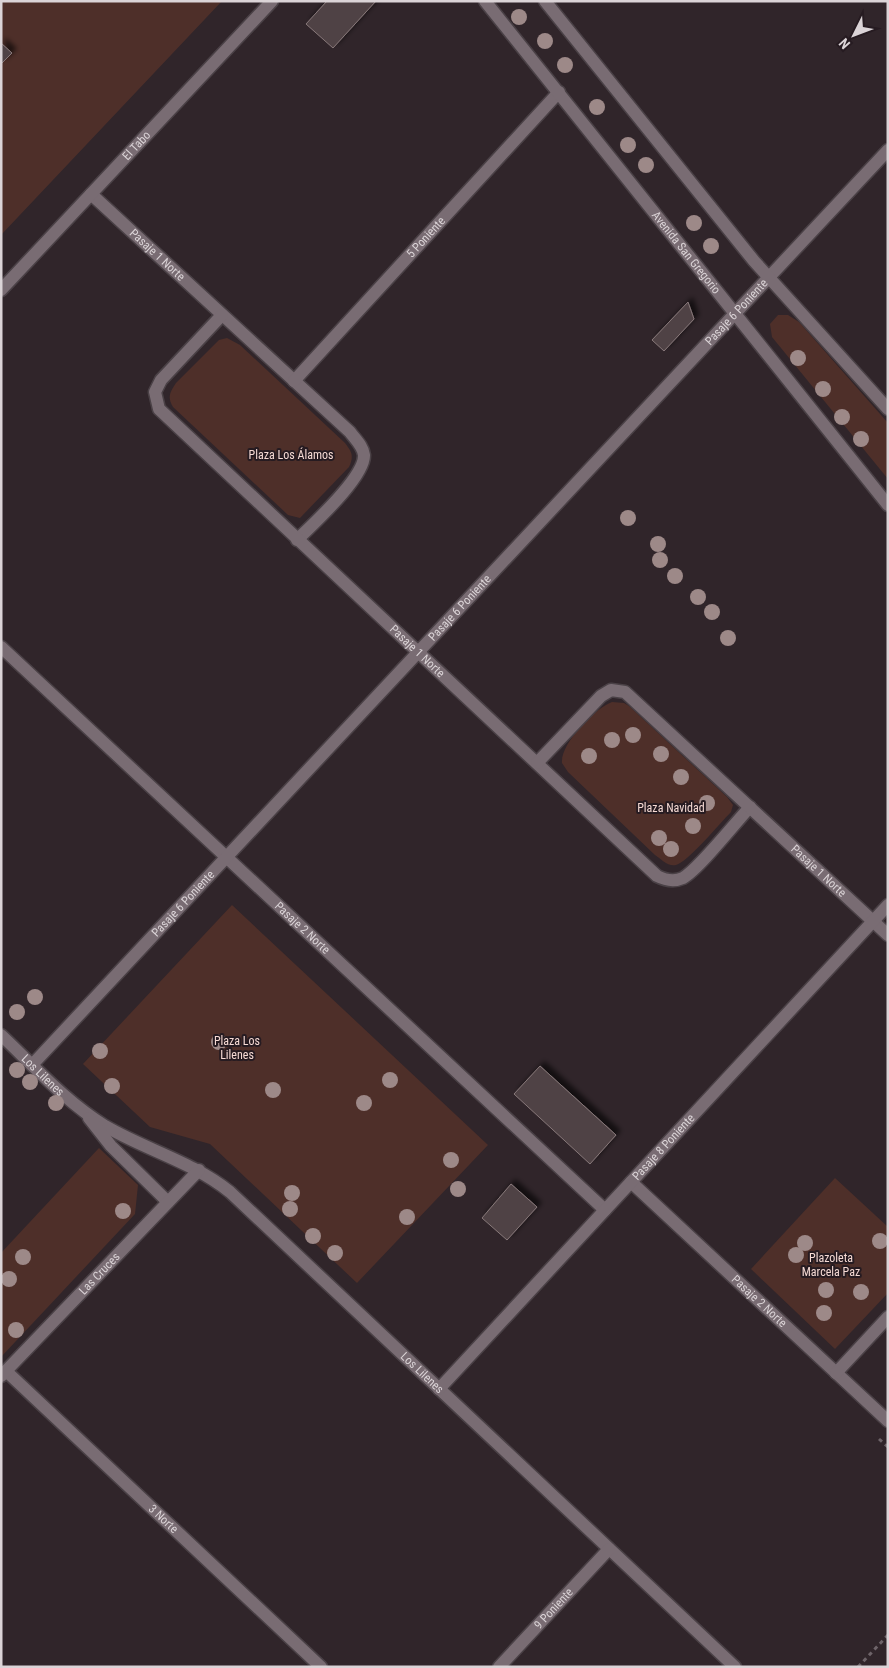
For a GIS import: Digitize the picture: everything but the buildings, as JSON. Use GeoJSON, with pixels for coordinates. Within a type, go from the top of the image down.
{"type":"FeatureCollection","features":[{"type":"Feature","properties":{"kind":"street","name":"El Tabo"},"geometry":{"type":"LineString","coordinates":[[1,290],[272,1]]}},
{"type":"Feature","properties":{"kind":"street","name":"Avenida San Gregorio"},"geometry":{"type":"LineString","coordinates":[[485,1],[888,505]]}},
{"type":"Feature","properties":{"kind":"street"},"geometry":{"type":"LineString","coordinates":[[545,1],[768,277],[888,409]]}},
{"type":"Feature","properties":{"kind":"street","name":"5 Poniente"},"geometry":{"type":"LineString","coordinates":[[294,381],[559,92]]}},
{"type":"Feature","properties":{"kind":"street","name":"Pasaje 6 Poniente"},"geometry":{"type":"LineString","coordinates":[[32,1065],[888,150]]}},
{"type":"Feature","properties":{"kind":"street","name":"Pasaje 1 Norte"},"geometry":{"type":"LineString","coordinates":[[91,194],[350,432],[364,453],[362,468],[297,540]]}},
{"type":"Feature","properties":{"kind":"street","name":"Pasaje 1 Norte"},"geometry":{"type":"LineString","coordinates":[[222,315],[161,380],[155,392],[156,402],[169,419],[657,876],[669,880],[682,878],[690,873],[750,807]]}},
{"type":"Feature","properties":{"kind":"street","name":"Pasaje 2 Norte"},"geometry":{"type":"LineString","coordinates":[[1,647],[605,1210]]}},
{"type":"Feature","properties":{"kind":"street","name":"Pasaje 1 Norte"},"geometry":{"type":"LineString","coordinates":[[537,763],[595,701],[611,690],[620,690],[631,696],[888,935]]}},
{"type":"Feature","properties":{"kind":"street","name":"Pasaje 8 Poniente"},"geometry":{"type":"LineString","coordinates":[[439,1389],[888,905]]}},
{"type":"Feature","properties":{"kind":"street","name":"Los Lilenes"},"geometry":{"type":"LineString","coordinates":[[1,1035],[86,1113],[122,1135],[198,1170],[230,1192],[735,1667]]}},
{"type":"Feature","properties":{"kind":"street","name":"Los Lilenes"},"geometry":{"type":"LineString","coordinates":[[86,1113],[111,1146],[168,1202]]}},
{"type":"Feature","properties":{"kind":"street","name":"Las Cruces"},"geometry":{"type":"LineString","coordinates":[[4,1373],[198,1170]]}},
{"type":"Feature","properties":{"kind":"street","name":"Pasaje 2 Norte"},"geometry":{"type":"LineString","coordinates":[[630,1182],[888,1420]]}},
{"type":"Feature","properties":{"kind":"street"},"geometry":{"type":"LineString","coordinates":[[836,1373],[888,1317]]}},
{"type":"Feature","properties":{"kind":"street","name":"3 Norte"},"geometry":{"type":"LineString","coordinates":[[4,1373],[321,1667]]}},
{"type":"Feature","properties":{"kind":"street","name":"9 Poniente"},"geometry":{"type":"LineString","coordinates":[[499,1667],[609,1549]]}},
{"type":"Feature","properties":{"kind":"path"},"geometry":{"type":"LineString","coordinates":[[858,1667],[888,1635]]}},
{"type":"Feature","properties":{"kind":"green space"},"geometry":{"type":"Polygon","coordinates":[[[1,1],[222,1],[1,235],[1,64],[12,53],[1,43],[1,1]]]}},
{"type":"Feature","properties":{"kind":"green space"},"geometry":{"type":"Polygon","coordinates":[[[778,315],[788,315],[799,322],[888,423],[888,479],[772,337],[770,324],[778,315]]]}},
{"type":"Feature","properties":{"kind":"green space","name":"Plaza Los Álamos"},"geometry":{"type":"Polygon","coordinates":[[[227,338],[240,345],[345,443],[351,452],[352,457],[349,467],[300,518],[288,515],[173,407],[171,403],[170,395],[176,383],[219,340],[227,338]]]}},
{"type":"Feature","properties":{"kind":"green space","name":"Plaza Navidad"},"geometry":{"type":"Polygon","coordinates":[[[612,702],[624,703],[629,706],[727,797],[733,805],[731,812],[704,842],[676,865],[667,864],[655,855],[568,772],[562,763],[563,755],[572,737],[597,711],[612,702]]]}},
{"type":"Feature","properties":{"kind":"green space","name":"Plaza Los Lilenes"},"geometry":{"type":"Polygon","coordinates":[[[232,905],[488,1145],[357,1283],[210,1144],[150,1127],[83,1064],[232,905]]]}},
{"type":"Feature","properties":{"kind":"green space"},"geometry":{"type":"Polygon","coordinates":[[[99,1148],[138,1185],[135,1214],[1,1357],[1,1253],[99,1148]]]}},
{"type":"Feature","properties":{"kind":"green space","name":"Plazoleta Marcela Paz"},"geometry":{"type":"Polygon","coordinates":[[[835,1178],[888,1227],[888,1293],[835,1349],[751,1269],[835,1178]]]}}]}
